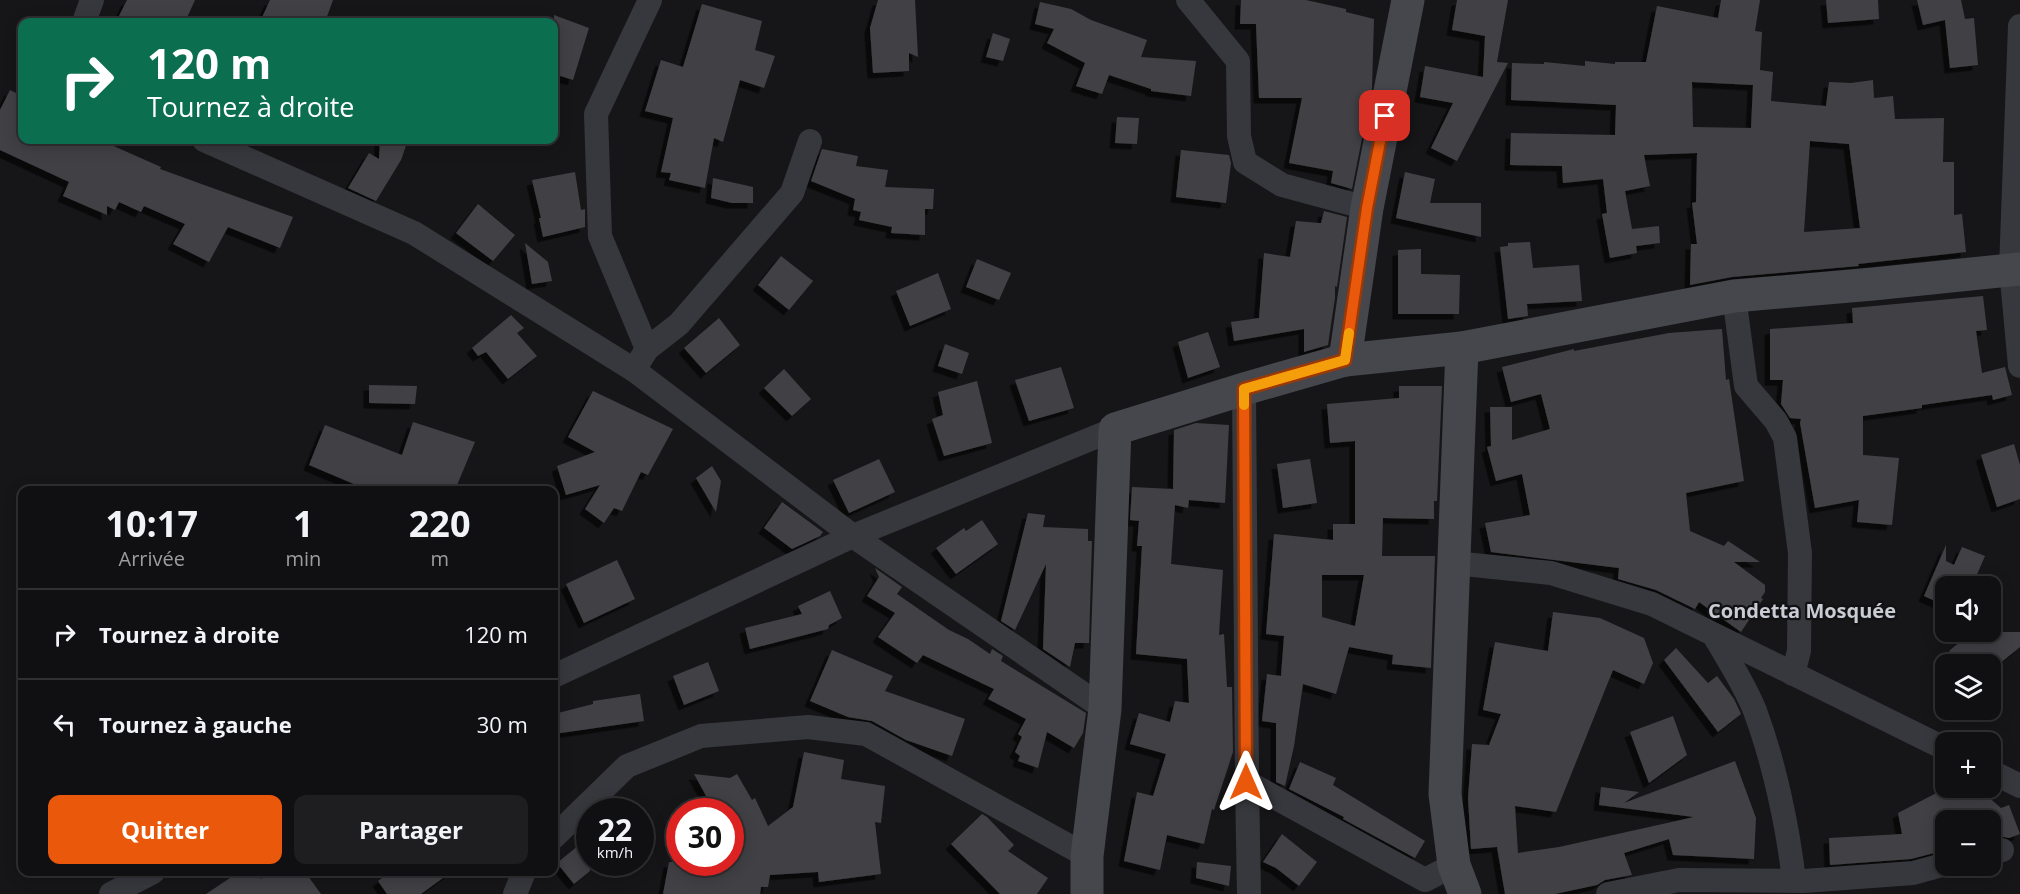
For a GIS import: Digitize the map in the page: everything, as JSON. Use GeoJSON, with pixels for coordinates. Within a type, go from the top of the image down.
{"type":"FeatureCollection","features":[{"type":"Feature","properties":{"kind":"street"},"geometry":{"type":"LineString","coordinates":[[85,18],[92,0]]}},
{"type":"Feature","properties":{"kind":"street"},"geometry":{"type":"LineString","coordinates":[[647,349],[600,236],[596,114],[650,0]]}},
{"type":"Feature","properties":{"kind":"street"},"geometry":{"type":"LineString","coordinates":[[1188,0],[1238,61],[1239,136],[1245,162],[1282,185],[1367,208]]}},
{"type":"Feature","properties":{"kind":"street"},"geometry":{"type":"LineString","coordinates":[[1345,360],[1367,208],[1408,0]]}},
{"type":"Feature","properties":{"kind":"street"},"geometry":{"type":"LineString","coordinates":[[2020,26],[2016,269],[2020,366]]}},
{"type":"Feature","properties":{"kind":"street"},"geometry":{"type":"LineString","coordinates":[[634,370],[647,349],[679,324],[792,193],[810,141]]}},
{"type":"Feature","properties":{"kind":"street"},"geometry":{"type":"LineString","coordinates":[[213,144],[414,233],[634,370],[853,536],[1104,709]]}},
{"type":"Feature","properties":{"kind":"street"},"geometry":{"type":"LineString","coordinates":[[558,674],[853,536],[1114,429],[1345,360],[1462,348],[1734,296],[2016,269]]}},
{"type":"Feature","properties":{"kind":"street"},"geometry":{"type":"LineString","coordinates":[[1734,296],[1746,386],[1776,421],[1785,438],[1800,553],[1800,651],[1793,674]]}},
{"type":"Feature","properties":{"kind":"street"},"geometry":{"type":"LineString","coordinates":[[1246,782],[1425,880],[1460,879],[1445,794],[1462,348]]}},
{"type":"Feature","properties":{"kind":"street"},"geometry":{"type":"LineString","coordinates":[[1244,389],[1246,782],[1249,894]]}},
{"type":"Feature","properties":{"kind":"street"},"geometry":{"type":"LineString","coordinates":[[1087,894],[1087,856],[1104,709],[1114,429]]}},
{"type":"Feature","properties":{"kind":"street"},"geometry":{"type":"LineString","coordinates":[[1454,563],[1551,573],[1652,604],[1935,744]]}},
{"type":"Feature","properties":{"kind":"street"},"geometry":{"type":"LineString","coordinates":[[1714,634],[1755,710],[1790,847],[1804,885]]}},
{"type":"Feature","properties":{"kind":"street"},"geometry":{"type":"LineString","coordinates":[[558,833],[627,766],[701,736],[808,727],[866,734],[1087,856]]}},
{"type":"Feature","properties":{"kind":"street"},"geometry":{"type":"LineString","coordinates":[[2001,776],[2020,786]]}},
{"type":"Feature","properties":{"kind":"street"},"geometry":{"type":"LineString","coordinates":[[1608,894],[1679,880],[1804,885],[1913,873],[1935,867]]}},
{"type":"Feature","properties":{"kind":"street"},"geometry":{"type":"LineString","coordinates":[[111,894],[145,876]]}},
{"type":"Feature","properties":{"kind":"street"},"geometry":{"type":"LineString","coordinates":[[515,894],[522,876]]}},
{"type":"Feature","properties":{"kind":"building"},"geometry":{"type":"Polygon","coordinates":[[[127,0],[195,0],[187,18],[118,18],[127,0]]]}},
{"type":"Feature","properties":{"kind":"building"},"geometry":{"type":"Polygon","coordinates":[[[270,0],[333,0],[326,18],[262,18],[270,0]]]}},
{"type":"Feature","properties":{"kind":"building"},"geometry":{"type":"Polygon","coordinates":[[[878,0],[915,0],[918,57],[909,53],[909,71],[873,73],[870,28],[878,0]]]}},
{"type":"Feature","properties":{"kind":"building"},"geometry":{"type":"Polygon","coordinates":[[[1241,0],[1306,0],[1346,9],[1346,12],[1374,19],[1372,88],[1352,189],[1331,183],[1333,171],[1289,163],[1302,98],[1259,98],[1256,24],[1240,24],[1241,0]]]}},
{"type":"Feature","properties":{"kind":"building"},"geometry":{"type":"Polygon","coordinates":[[[1457,0],[1508,0],[1497,62],[1508,63],[1457,161],[1431,148],[1453,103],[1420,97],[1425,66],[1483,77],[1485,36],[1452,30],[1457,0]]]}},
{"type":"Feature","properties":{"kind":"building"},"geometry":{"type":"Polygon","coordinates":[[[1721,0],[1760,0],[1755,31],[1762,32],[1760,70],[1773,72],[1771,101],[1826,106],[1829,82],[1851,83],[1873,80],[1874,98],[1893,96],[1895,119],[1944,118],[1943,162],[1954,162],[1954,215],[1962,214],[1966,252],[1858,264],[1859,266],[1732,277],[1690,285],[1691,244],[1697,244],[1692,203],[1696,202],[1697,153],[1644,155],[1650,186],[1625,191],[1632,229],[1659,226],[1660,243],[1636,246],[1637,253],[1610,258],[1602,214],[1607,213],[1603,179],[1563,183],[1562,166],[1510,165],[1511,133],[1615,135],[1616,105],[1511,100],[1512,63],[1544,64],[1544,62],[1585,66],[1585,61],[1615,64],[1615,62],[1646,62],[1657,6],[1718,18],[1721,0]],[[1692,82],[1693,127],[1751,128],[1753,85],[1692,82]],[[1810,141],[1804,232],[1860,228],[1849,144],[1810,141]]]}},
{"type":"Feature","properties":{"kind":"building"},"geometry":{"type":"Polygon","coordinates":[[[1826,0],[1878,0],[1879,19],[1828,23],[1826,0]]]}},
{"type":"Feature","properties":{"kind":"building"},"geometry":{"type":"Polygon","coordinates":[[[1917,0],[1961,0],[1965,19],[1974,18],[1978,65],[1950,68],[1945,20],[1923,25],[1917,0]]]}},
{"type":"Feature","properties":{"kind":"building"},"geometry":{"type":"Polygon","coordinates":[[[1040,2],[1071,9],[1091,20],[1147,40],[1141,57],[1196,61],[1191,96],[1151,91],[1151,89],[1109,75],[1102,94],[1076,86],[1085,63],[1047,43],[1054,29],[1035,24],[1040,2]]]}},
{"type":"Feature","properties":{"kind":"building"},"geometry":{"type":"Polygon","coordinates":[[[702,4],[762,21],[755,50],[775,56],[764,88],[740,80],[723,142],[714,138],[705,188],[669,180],[671,173],[661,172],[673,118],[645,111],[661,60],[683,67],[702,4]]]}},
{"type":"Feature","properties":{"kind":"building"},"geometry":{"type":"Polygon","coordinates":[[[554,15],[589,28],[573,80],[558,75],[558,18],[554,18],[554,15]]]}},
{"type":"Feature","properties":{"kind":"building"},"geometry":{"type":"Polygon","coordinates":[[[993,33],[1010,39],[1003,61],[986,57],[993,33]]]}},
{"type":"Feature","properties":{"kind":"building"},"geometry":{"type":"Polygon","coordinates":[[[10,90],[18,94],[18,144],[109,144],[161,167],[160,169],[293,217],[280,248],[228,227],[209,262],[173,244],[185,224],[144,206],[141,212],[119,202],[115,210],[107,206],[107,215],[63,196],[69,182],[0,150],[0,110],[10,90]]]}},
{"type":"Feature","properties":{"kind":"building"},"geometry":{"type":"Polygon","coordinates":[[[1117,117],[1139,118],[1137,144],[1115,143],[1117,117]]]}},
{"type":"Feature","properties":{"kind":"building"},"geometry":{"type":"Polygon","coordinates":[[[380,144],[407,144],[401,160],[376,201],[348,188],[369,153],[379,159],[380,144]]]}},
{"type":"Feature","properties":{"kind":"building"},"geometry":{"type":"Polygon","coordinates":[[[822,149],[858,156],[856,166],[888,170],[885,187],[934,189],[933,209],[925,209],[925,235],[891,233],[892,227],[859,220],[861,212],[853,210],[855,199],[811,181],[822,149]]]}},
{"type":"Feature","properties":{"kind":"building"},"geometry":{"type":"Polygon","coordinates":[[[1181,150],[1229,155],[1231,163],[1226,203],[1176,197],[1181,150]]]}},
{"type":"Feature","properties":{"kind":"building"},"geometry":{"type":"Polygon","coordinates":[[[575,172],[581,210],[585,209],[585,227],[543,237],[532,180],[575,172]]]}},
{"type":"Feature","properties":{"kind":"building"},"geometry":{"type":"Polygon","coordinates":[[[1405,172],[1435,179],[1430,203],[1481,203],[1481,237],[1396,218],[1405,172]]]}},
{"type":"Feature","properties":{"kind":"building"},"geometry":{"type":"Polygon","coordinates":[[[713,178],[753,187],[753,203],[732,203],[711,198],[713,178]]]}},
{"type":"Feature","properties":{"kind":"building"},"geometry":{"type":"Polygon","coordinates":[[[478,204],[515,235],[493,261],[456,233],[478,204]]]}},
{"type":"Feature","properties":{"kind":"building"},"geometry":{"type":"Polygon","coordinates":[[[1324,211],[1347,217],[1328,345],[1304,352],[1304,329],[1234,341],[1231,322],[1259,318],[1264,253],[1290,257],[1296,221],[1321,223],[1324,211]]]}},
{"type":"Feature","properties":{"kind":"building"},"geometry":{"type":"Polygon","coordinates":[[[1530,242],[1533,268],[1579,265],[1582,301],[1527,304],[1528,316],[1508,319],[1500,247],[1508,246],[1508,243],[1530,242]]]}},
{"type":"Feature","properties":{"kind":"building"},"geometry":{"type":"Polygon","coordinates":[[[525,243],[548,262],[552,281],[532,284],[525,243]]]}},
{"type":"Feature","properties":{"kind":"building"},"geometry":{"type":"Polygon","coordinates":[[[1421,249],[1421,274],[1460,275],[1459,314],[1398,314],[1398,250],[1421,249]]]}},
{"type":"Feature","properties":{"kind":"building"},"geometry":{"type":"Polygon","coordinates":[[[781,256],[813,281],[789,310],[758,285],[781,256]]]}},
{"type":"Feature","properties":{"kind":"building"},"geometry":{"type":"Polygon","coordinates":[[[977,259],[1011,273],[999,300],[966,287],[977,259]]]}},
{"type":"Feature","properties":{"kind":"building"},"geometry":{"type":"Polygon","coordinates":[[[938,273],[951,309],[910,326],[896,291],[938,273]]]}},
{"type":"Feature","properties":{"kind":"building"},"geometry":{"type":"Polygon","coordinates":[[[1983,296],[1987,330],[1976,331],[1982,373],[2005,367],[2012,395],[1993,400],[1992,395],[1863,416],[1863,455],[1899,458],[1892,525],[1857,522],[1859,500],[1815,508],[1801,419],[1790,418],[1781,404],[1783,380],[1770,380],[1770,329],[1853,323],[1852,308],[1983,296]]]}},
{"type":"Feature","properties":{"kind":"building"},"geometry":{"type":"Polygon","coordinates":[[[511,315],[524,328],[517,333],[537,356],[508,379],[486,352],[478,356],[472,348],[511,315]]]}},
{"type":"Feature","properties":{"kind":"building"},"geometry":{"type":"Polygon","coordinates":[[[719,318],[740,345],[706,373],[684,348],[719,318]]]}},
{"type":"Feature","properties":{"kind":"building"},"geometry":{"type":"Polygon","coordinates":[[[1722,329],[1726,380],[1729,379],[1744,481],[1686,493],[1690,531],[1724,546],[1728,541],[1760,562],[1734,562],[1765,585],[1765,592],[1761,598],[1763,599],[1741,632],[1699,602],[1695,609],[1656,590],[1618,579],[1619,568],[1491,552],[1485,523],[1530,515],[1522,474],[1496,481],[1487,447],[1491,446],[1490,407],[1512,407],[1512,440],[1550,429],[1541,394],[1511,402],[1502,367],[1574,349],[1574,351],[1669,333],[1722,329]]]}},
{"type":"Feature","properties":{"kind":"building"},"geometry":{"type":"Polygon","coordinates":[[[1208,332],[1220,367],[1188,378],[1178,342],[1208,332]]]}},
{"type":"Feature","properties":{"kind":"building"},"geometry":{"type":"Polygon","coordinates":[[[945,344],[969,353],[962,374],[938,366],[945,344]]]}},
{"type":"Feature","properties":{"kind":"building"},"geometry":{"type":"Polygon","coordinates":[[[1061,367],[1074,408],[1029,421],[1015,380],[1061,367]]]}},
{"type":"Feature","properties":{"kind":"building"},"geometry":{"type":"Polygon","coordinates":[[[784,369],[811,399],[792,416],[764,388],[784,369]]]}},
{"type":"Feature","properties":{"kind":"building"},"geometry":{"type":"Polygon","coordinates":[[[977,381],[992,443],[944,456],[932,419],[943,415],[938,392],[977,381]]]}},
{"type":"Feature","properties":{"kind":"building"},"geometry":{"type":"Polygon","coordinates":[[[369,385],[417,386],[415,404],[369,403],[369,385]]]}},
{"type":"Feature","properties":{"kind":"building"},"geometry":{"type":"Polygon","coordinates":[[[1399,386],[1442,386],[1437,501],[1434,501],[1434,519],[1383,518],[1382,556],[1435,556],[1431,668],[1392,664],[1393,655],[1349,647],[1336,694],[1303,684],[1294,746],[1285,786],[1276,782],[1276,723],[1262,721],[1267,674],[1281,676],[1284,636],[1266,634],[1274,534],[1333,540],[1333,524],[1355,524],[1355,441],[1330,443],[1327,404],[1399,398],[1399,386]],[[1322,575],[1322,617],[1355,626],[1364,575],[1322,575]]]}},
{"type":"Feature","properties":{"kind":"building"},"geometry":{"type":"Polygon","coordinates":[[[593,391],[673,429],[648,475],[641,472],[622,511],[614,508],[604,523],[585,509],[600,485],[566,495],[557,466],[595,452],[568,437],[593,391]]]}},
{"type":"Feature","properties":{"kind":"building"},"geometry":{"type":"Polygon","coordinates":[[[413,422],[475,442],[457,486],[359,486],[309,465],[325,425],[402,455],[413,422]]]}},
{"type":"Feature","properties":{"kind":"building"},"geometry":{"type":"Polygon","coordinates":[[[1196,423],[1229,425],[1225,503],[1189,500],[1188,508],[1175,505],[1171,564],[1223,570],[1219,635],[1224,634],[1227,687],[1232,687],[1233,752],[1214,810],[1212,809],[1204,844],[1167,835],[1160,870],[1124,861],[1137,792],[1153,796],[1166,754],[1130,744],[1139,713],[1170,722],[1175,701],[1189,703],[1187,659],[1136,654],[1142,546],[1137,546],[1139,521],[1130,520],[1132,487],[1173,489],[1174,430],[1196,423]]]}},
{"type":"Feature","properties":{"kind":"building"},"geometry":{"type":"Polygon","coordinates":[[[2014,444],[2020,465],[2020,499],[1997,507],[1981,455],[2014,444]]]}},
{"type":"Feature","properties":{"kind":"building"},"geometry":{"type":"Polygon","coordinates":[[[879,459],[895,492],[849,513],[833,480],[879,459]]]}},
{"type":"Feature","properties":{"kind":"building"},"geometry":{"type":"Polygon","coordinates":[[[1310,459],[1317,503],[1283,508],[1277,464],[1310,459]]]}},
{"type":"Feature","properties":{"kind":"building"},"geometry":{"type":"Polygon","coordinates":[[[712,466],[721,481],[716,512],[696,478],[712,466]]]}},
{"type":"Feature","properties":{"kind":"building"},"geometry":{"type":"Polygon","coordinates":[[[782,502],[823,532],[820,536],[792,549],[764,528],[782,502]]]}},
{"type":"Feature","properties":{"kind":"building"},"geometry":{"type":"Polygon","coordinates":[[[1028,513],[1045,515],[1043,527],[1088,529],[1088,541],[1092,541],[1089,643],[1075,643],[1070,667],[1043,649],[1046,564],[1015,630],[1001,621],[1028,513]]]}},
{"type":"Feature","properties":{"kind":"building"},"geometry":{"type":"Polygon","coordinates":[[[982,520],[998,544],[956,574],[936,548],[964,528],[966,531],[982,520]]]}},
{"type":"Feature","properties":{"kind":"building"},"geometry":{"type":"Polygon","coordinates":[[[1946,545],[1946,561],[1954,565],[1962,547],[1985,556],[1976,576],[1935,576],[1935,601],[1924,596],[1946,545]]]}},
{"type":"Feature","properties":{"kind":"building"},"geometry":{"type":"Polygon","coordinates":[[[617,560],[635,599],[584,623],[566,584],[617,560]]]}},
{"type":"Feature","properties":{"kind":"building"},"geometry":{"type":"Polygon","coordinates":[[[875,568],[902,587],[897,594],[949,630],[968,639],[990,654],[992,649],[1003,656],[1001,661],[1086,713],[1083,733],[1074,748],[1047,732],[1038,768],[1018,761],[1020,756],[1015,752],[1022,737],[1018,734],[1026,719],[988,699],[994,689],[923,655],[917,663],[878,637],[895,613],[867,596],[879,577],[875,568]]]}},
{"type":"Feature","properties":{"kind":"building"},"geometry":{"type":"Polygon","coordinates":[[[830,591],[842,618],[829,625],[828,629],[750,649],[745,628],[802,614],[798,606],[830,591]]]}},
{"type":"Feature","properties":{"kind":"building"},"geometry":{"type":"Polygon","coordinates":[[[1553,612],[1600,618],[1644,638],[1653,663],[1644,684],[1613,670],[1556,812],[1515,806],[1518,853],[1559,847],[1694,817],[1599,805],[1601,787],[1639,792],[1624,803],[1735,761],[1756,818],[1754,859],[1673,855],[1669,839],[1624,853],[1632,875],[1555,894],[1505,894],[1497,847],[1471,849],[1468,798],[1472,744],[1489,745],[1501,714],[1483,710],[1495,642],[1548,651],[1553,612]]]}},
{"type":"Feature","properties":{"kind":"building"},"geometry":{"type":"Polygon","coordinates":[[[2001,632],[2020,632],[2020,647],[2001,662],[2001,654],[1952,654],[1949,651],[1960,642],[2001,642],[2001,632]]]}},
{"type":"Feature","properties":{"kind":"building"},"geometry":{"type":"Polygon","coordinates":[[[1676,648],[1708,683],[1717,676],[1734,699],[1741,714],[1718,732],[1664,660],[1676,648]]]}},
{"type":"Feature","properties":{"kind":"building"},"geometry":{"type":"Polygon","coordinates":[[[832,650],[893,676],[885,691],[965,719],[952,756],[906,740],[872,721],[848,717],[810,701],[832,650]]]}},
{"type":"Feature","properties":{"kind":"building"},"geometry":{"type":"Polygon","coordinates":[[[708,662],[719,691],[684,705],[673,676],[708,662]]]}},
{"type":"Feature","properties":{"kind":"building"},"geometry":{"type":"Polygon","coordinates":[[[640,694],[644,721],[558,733],[558,713],[593,704],[593,701],[640,694]]]}},
{"type":"Feature","properties":{"kind":"building"},"geometry":{"type":"Polygon","coordinates":[[[1673,716],[1687,755],[1649,783],[1630,732],[1673,716]]]}},
{"type":"Feature","properties":{"kind":"building"},"geometry":{"type":"Polygon","coordinates":[[[804,752],[844,760],[841,779],[885,786],[881,823],[875,822],[881,874],[819,882],[818,872],[770,875],[768,887],[761,887],[760,894],[663,894],[666,876],[744,876],[744,798],[707,798],[694,774],[730,778],[737,774],[752,800],[755,798],[768,826],[793,807],[804,752]]]}},
{"type":"Feature","properties":{"kind":"building"},"geometry":{"type":"Polygon","coordinates":[[[1300,762],[1336,778],[1333,785],[1425,841],[1415,858],[1343,819],[1344,817],[1289,789],[1300,762]]]}},
{"type":"Feature","properties":{"kind":"building"},"geometry":{"type":"Polygon","coordinates":[[[1935,794],[1935,798],[1990,798],[2001,808],[2009,805],[2020,834],[2009,838],[2001,836],[2001,810],[1935,810],[1935,853],[1911,859],[1830,865],[1829,838],[1902,834],[1898,813],[1935,794]]]}},
{"type":"Feature","properties":{"kind":"building"},"geometry":{"type":"Polygon","coordinates":[[[982,814],[1014,845],[1008,851],[1048,878],[1037,894],[1000,894],[951,844],[982,814]]]}},
{"type":"Feature","properties":{"kind":"building"},"geometry":{"type":"Polygon","coordinates":[[[1282,834],[1317,862],[1299,886],[1276,868],[1263,862],[1282,834]]]}},
{"type":"Feature","properties":{"kind":"building"},"geometry":{"type":"Polygon","coordinates":[[[576,847],[576,876],[584,876],[574,884],[558,864],[576,847]]]}},
{"type":"Feature","properties":{"kind":"building"},"geometry":{"type":"Polygon","coordinates":[[[1197,862],[1231,866],[1229,886],[1196,878],[1197,862]]]}},
{"type":"Feature","properties":{"kind":"building"},"geometry":{"type":"Polygon","coordinates":[[[233,876],[259,876],[261,879],[265,876],[308,876],[321,894],[206,894],[233,876]]]}},
{"type":"Feature","properties":{"kind":"building"},"geometry":{"type":"Polygon","coordinates":[[[385,876],[446,876],[421,894],[387,894],[378,881],[385,876]]]}},
{"type":"Feature","properties":{"kind":"slow traffic"},"geometry":{"type":"LineString","coordinates":[[1244,405],[1244,389],[1345,360],[1349,333]]}},
{"type":"Feature","properties":{"kind":"district","name":"Сondetta Mosquée"},"geometry":{"type":"Point","coordinates":[1802,611]}},
{"type":"Feature","properties":{"kind":"route"},"geometry":{"type":"LineString","coordinates":[[1246,782],[1244,389],[1345,360],[1367,208],[1385,116]]}}]}
